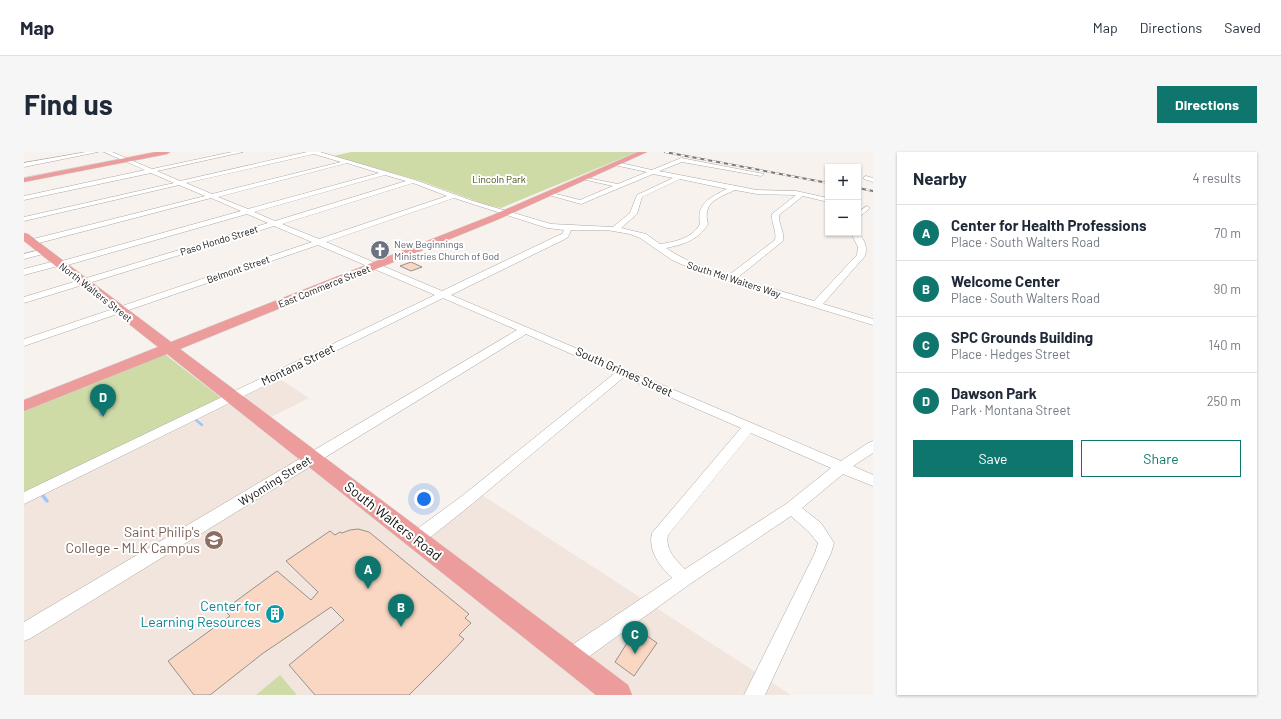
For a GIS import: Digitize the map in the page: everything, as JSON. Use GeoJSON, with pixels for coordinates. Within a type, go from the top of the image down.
{"type":"FeatureCollection","features":[{"type":"Feature","properties":{"kind":"main road"},"geometry":{"type":"LineString","coordinates":[[24,180],[167,152]]}},
{"type":"Feature","properties":{"kind":"main road","name":"East Commerce Street"},"geometry":{"type":"LineString","coordinates":[[24,406],[506,213],[644,152]]}},
{"type":"Feature","properties":{"kind":"main road","name":"North Walters Street"},"geometry":{"type":"LineString","coordinates":[[28,239],[169,348]]}},
{"type":"Feature","properties":{"kind":"main road","name":"South Walters Road"},"geometry":{"type":"LineString","coordinates":[[169,348],[618,695]]}},
{"type":"Feature","properties":{"kind":"street"},"geometry":{"type":"LineString","coordinates":[[24,165],[95,152]]}},
{"type":"Feature","properties":{"kind":"street","name":"South Grimes Street"},"geometry":{"type":"LineString","coordinates":[[107,152],[526,330],[873,481]]}},
{"type":"Feature","properties":{"kind":"street"},"geometry":{"type":"LineString","coordinates":[[24,198],[240,152]]}},
{"type":"Feature","properties":{"kind":"street"},"geometry":{"type":"LineString","coordinates":[[24,219],[314,152]]}},
{"type":"Feature","properties":{"kind":"street","name":"South Mel Waiters Way"},"geometry":{"type":"LineString","coordinates":[[314,152],[413,181],[453,196],[550,226],[569,228],[616,228],[643,236],[658,247],[691,266],[873,322]]}},
{"type":"Feature","properties":{"kind":"street"},"geometry":{"type":"LineString","coordinates":[[548,194],[581,202],[651,171],[681,160],[760,174]]}},
{"type":"Feature","properties":{"kind":"street"},"geometry":{"type":"LineString","coordinates":[[28,239],[213,196],[348,162]]}},
{"type":"Feature","properties":{"kind":"street"},"geometry":{"type":"LineString","coordinates":[[616,164],[678,178],[757,192],[802,194],[825,199]]}},
{"type":"Feature","properties":{"kind":"street"},"geometry":{"type":"LineString","coordinates":[[24,272],[249,212],[385,173]]}},
{"type":"Feature","properties":{"kind":"street"},"geometry":{"type":"LineString","coordinates":[[584,178],[618,186]]}},
{"type":"Feature","properties":{"kind":"street"},"geometry":{"type":"LineString","coordinates":[[616,228],[630,219],[633,214],[633,206],[639,196],[678,178]]}},
{"type":"Feature","properties":{"kind":"street"},"geometry":{"type":"LineString","coordinates":[[866,178],[873,180]]}},
{"type":"Feature","properties":{"kind":"street","name":"Paso Hondo Street"},"geometry":{"type":"LineString","coordinates":[[24,300],[413,181]]}},
{"type":"Feature","properties":{"kind":"street"},"geometry":{"type":"LineString","coordinates":[[658,247],[681,242],[698,232],[704,224],[702,212],[704,207],[711,201],[734,188]]}},
{"type":"Feature","properties":{"kind":"street"},"geometry":{"type":"LineString","coordinates":[[730,279],[779,241],[780,233],[775,220],[776,214],[802,194]]}},
{"type":"Feature","properties":{"kind":"street","name":"Belmont Street"},"geometry":{"type":"LineString","coordinates":[[24,342],[453,196]]}},
{"type":"Feature","properties":{"kind":"street"},"geometry":{"type":"LineString","coordinates":[[861,207],[867,208],[861,213]]}},
{"type":"Feature","properties":{"kind":"street","name":"Montana Street"},"geometry":{"type":"LineString","coordinates":[[24,498],[560,238],[565,235],[569,228]]}},
{"type":"Feature","properties":{"kind":"street"},"geometry":{"type":"LineString","coordinates":[[816,305],[861,256],[863,252],[862,244],[857,236]]}},
{"type":"Feature","properties":{"kind":"street"},"geometry":{"type":"LineString","coordinates":[[24,257],[44,251]]}},
{"type":"Feature","properties":{"kind":"street","name":"Wyoming Street"},"geometry":{"type":"LineString","coordinates":[[24,632],[526,330]]}},
{"type":"Feature","properties":{"kind":"street"},"geometry":{"type":"LineString","coordinates":[[416,539],[468,500],[623,372]]}},
{"type":"Feature","properties":{"kind":"street"},"geometry":{"type":"LineString","coordinates":[[684,579],[662,554],[658,540],[660,533],[749,427]]}},
{"type":"Feature","properties":{"kind":"street"},"geometry":{"type":"LineString","coordinates":[[570,658],[684,579],[791,508],[873,446]]}},
{"type":"Feature","properties":{"kind":"street"},"geometry":{"type":"LineString","coordinates":[[754,695],[823,553],[826,543],[821,533],[810,521],[791,508]]}},
{"type":"Feature","properties":{"kind":"shaded area","name":"Saint Philip's College - MLK Campus"},"geometry":{"type":"Polygon","coordinates":[[[280,379],[309,398],[257,424],[415,549],[482,495],[791,695],[24,695],[24,504],[280,379]]]}},
{"type":"Feature","properties":{"kind":"green space","name":"Lincoln Park"},"geometry":{"type":"Polygon","coordinates":[[[351,152],[637,152],[501,208],[484,204],[421,181],[333,156],[351,152]]]}},
{"type":"Feature","properties":{"kind":"green space"},"geometry":{"type":"Polygon","coordinates":[[[166,355],[220,397],[219,399],[24,492],[24,410],[166,355]]]}},
{"type":"Feature","properties":{"kind":"green space"},"geometry":{"type":"Polygon","coordinates":[[[280,675],[297,695],[256,695],[280,675]]]}},
{"type":"Feature","properties":{"kind":"building"},"geometry":{"type":"Polygon","coordinates":[[[411,262],[422,267],[411,271],[400,266],[411,262]]]}},
{"type":"Feature","properties":{"kind":"building"},"geometry":{"type":"Polygon","coordinates":[[[358,529],[369,532],[469,614],[465,618],[471,623],[459,635],[464,639],[445,659],[409,695],[315,695],[289,665],[344,620],[331,607],[262,654],[210,695],[194,695],[168,661],[230,616],[225,611],[233,606],[232,604],[277,571],[311,600],[318,592],[286,561],[330,531],[335,535],[340,532],[342,533],[358,529]]]}},
{"type":"Feature","properties":{"kind":"building"},"geometry":{"type":"Polygon","coordinates":[[[639,630],[657,643],[634,676],[615,662],[627,643],[639,630]]]}},
{"type":"Feature","properties":{"kind":"waterway"},"geometry":{"type":"LineString","coordinates":[[100,415],[101,408],[111,398]]}},
{"type":"Feature","properties":{"kind":"waterway"},"geometry":{"type":"LineString","coordinates":[[196,420],[202,425]]}},
{"type":"Feature","properties":{"kind":"waterway"},"geometry":{"type":"LineString","coordinates":[[43,496],[47,501]]}},
{"type":"Feature","properties":{"kind":"railway"},"geometry":{"type":"LineString","coordinates":[[665,152],[825,182]]}},
{"type":"Feature","properties":{"kind":"railway"},"geometry":{"type":"LineString","coordinates":[[861,189],[873,191]]}},
{"type":"Feature","properties":{"kind":"place","name":"New Beginnings Ministries Church of God"},"geometry":{"type":"Point","coordinates":[380,250]}},
{"type":"Feature","properties":{"kind":"place","name":"Dawson Park"},"geometry":{"type":"Point","coordinates":[103,417]}},
{"type":"Feature","properties":{"kind":"place","name":"Saint Philip's College - MLK Campus"},"geometry":{"type":"Point","coordinates":[214,540]}},
{"type":"Feature","properties":{"kind":"place","name":"Center for Health Professions"},"geometry":{"type":"Point","coordinates":[368,589]}},
{"type":"Feature","properties":{"kind":"place","name":"Center for Learning Resources"},"geometry":{"type":"Point","coordinates":[275,614]}},
{"type":"Feature","properties":{"kind":"place","name":"Welcome Center"},"geometry":{"type":"Point","coordinates":[401,627]}},
{"type":"Feature","properties":{"kind":"place","name":"SPC Grounds Building"},"geometry":{"type":"Point","coordinates":[635,654]}}]}
